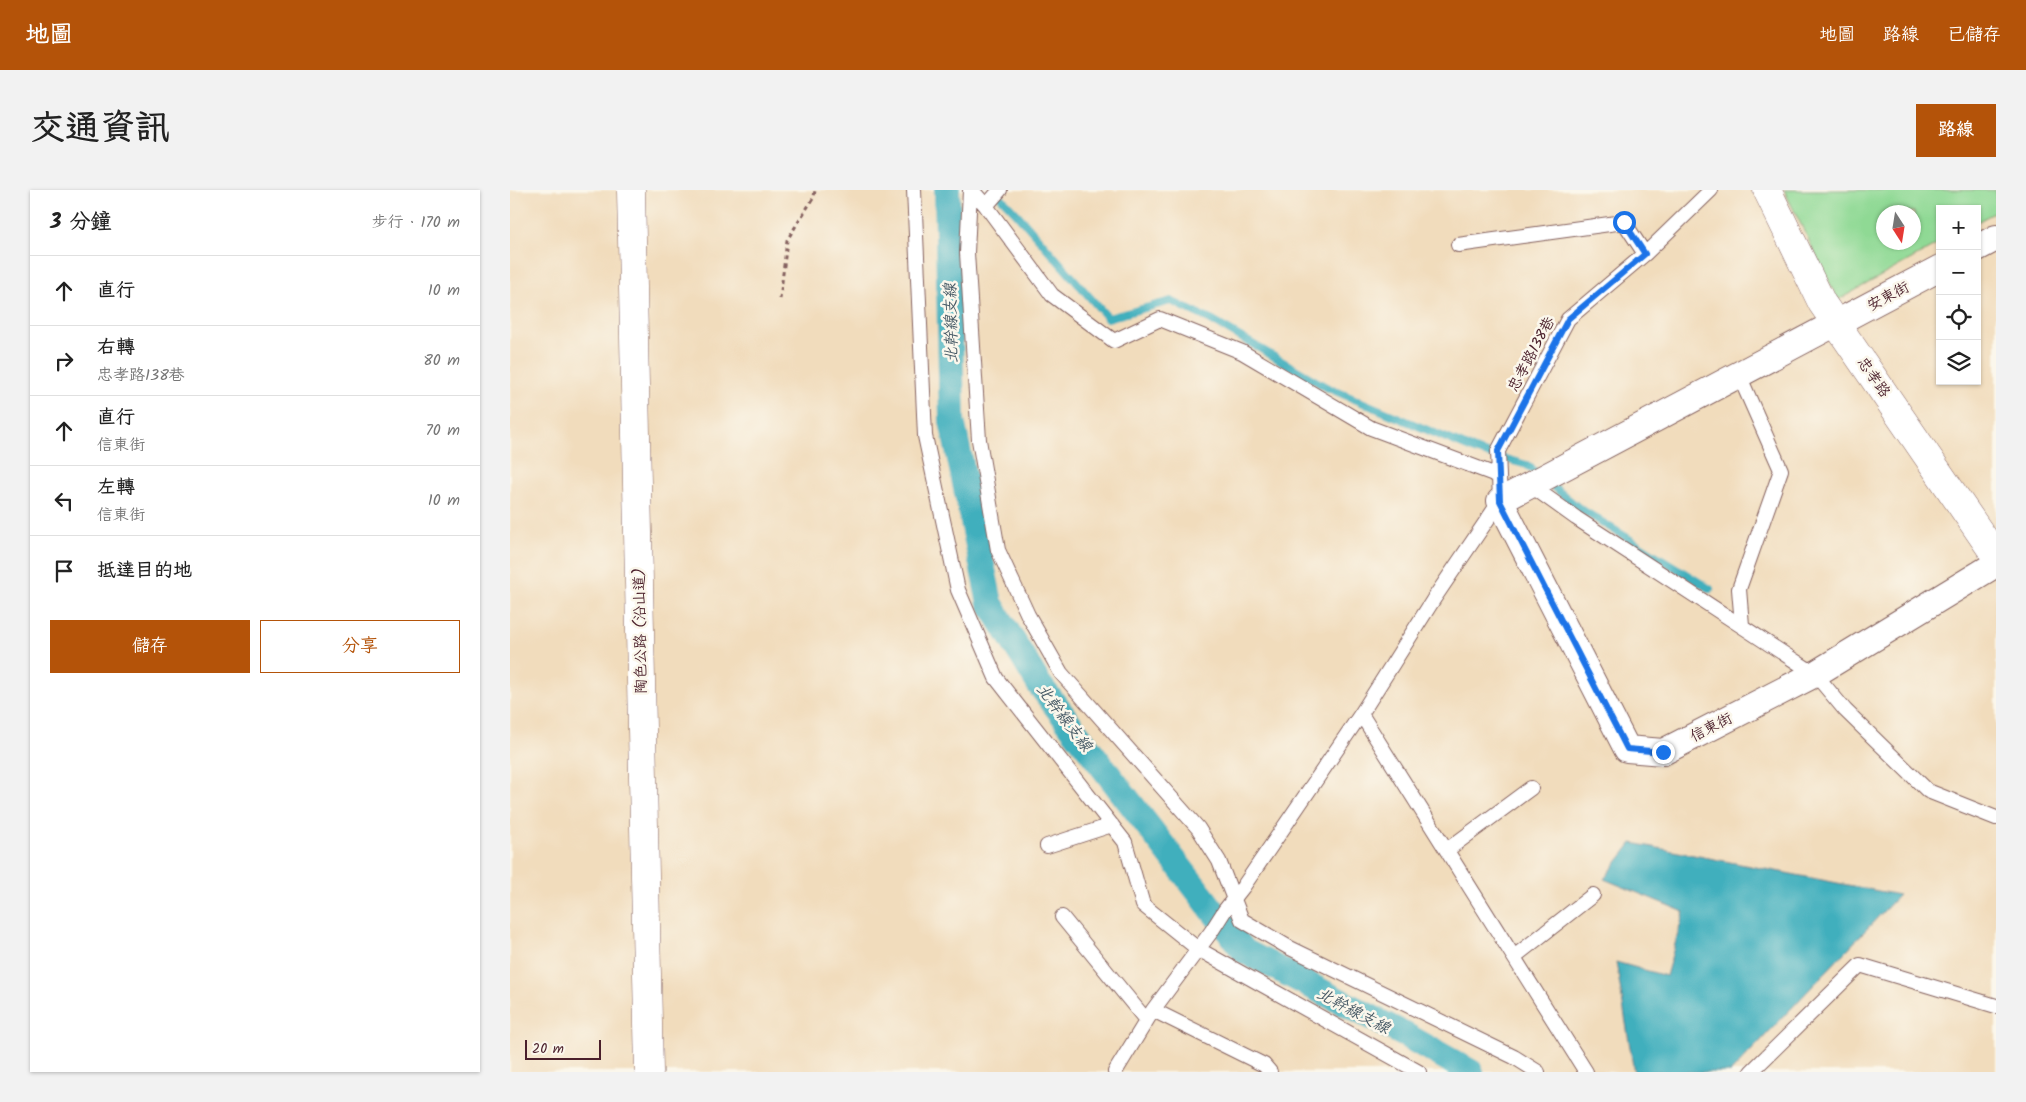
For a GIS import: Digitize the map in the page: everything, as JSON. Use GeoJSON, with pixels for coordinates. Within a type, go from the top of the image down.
{"type":"FeatureCollection","features":[{"type":"Feature","properties":{"kind":"main road","name":"陶色公路 (沿山道)"},"geometry":{"type":"LineString","coordinates":[[631,190],[649,1072]]}},
{"type":"Feature","properties":{"kind":"main road","name":"忠孝路"},"geometry":{"type":"LineString","coordinates":[[1767,190],[1822,302],[1935,464],[1996,556]]}},
{"type":"Feature","properties":{"kind":"street"},"geometry":{"type":"LineString","coordinates":[[1981,246],[1996,238]]}},
{"type":"Feature","properties":{"kind":"street","name":"安東街"},"geometry":{"type":"LineString","coordinates":[[1836,323],[1936,270]]}},
{"type":"Feature","properties":{"kind":"street"},"geometry":{"type":"LineString","coordinates":[[1500,501],[1836,323]]}},
{"type":"Feature","properties":{"kind":"street","name":"信東街"},"geometry":{"type":"LineString","coordinates":[[1500,501],[1627,749],[1663,752],[1816,674],[1996,564]]}},
{"type":"Feature","properties":{"kind":"lane"},"geometry":{"type":"LineString","coordinates":[[914,190],[926,436],[958,590],[996,678],[1125,842],[1143,905],[1198,949],[1419,1072]]}},
{"type":"Feature","properties":{"kind":"lane"},"geometry":{"type":"LineString","coordinates":[[971,190],[986,206],[1052,295],[1114,341],[1160,319],[1242,352],[1370,428],[1499,476]]}},
{"type":"Feature","properties":{"kind":"lane"},"geometry":{"type":"LineString","coordinates":[[971,190],[967,253],[979,440],[998,550],[1028,615],[1061,673],[1198,828],[1219,861],[1229,906],[1242,920],[1288,948],[1514,1057],[1538,1072]]}},
{"type":"Feature","properties":{"kind":"lane"},"geometry":{"type":"LineString","coordinates":[[986,206],[1000,190]]}},
{"type":"Feature","properties":{"kind":"lane","name":"忠孝路138巷"},"geometry":{"type":"LineString","coordinates":[[1500,501],[1498,451],[1568,319],[1645,254],[1710,190]]}},
{"type":"Feature","properties":{"kind":"lane"},"geometry":{"type":"LineString","coordinates":[[1458,245],[1624,222],[1645,254]]}},
{"type":"Feature","properties":{"kind":"lane"},"geometry":{"type":"LineString","coordinates":[[1739,375],[1781,470],[1739,589],[1742,625]]}},
{"type":"Feature","properties":{"kind":"lane"},"geometry":{"type":"LineString","coordinates":[[1530,485],[1576,518],[1816,674],[1846,710],[1928,791],[1996,818]]}},
{"type":"Feature","properties":{"kind":"lane"},"geometry":{"type":"LineString","coordinates":[[1115,1072],[1150,1015],[1211,932],[1361,714],[1435,597],[1500,501]]}},
{"type":"Feature","properties":{"kind":"lane"},"geometry":{"type":"LineString","coordinates":[[1361,714],[1586,1072]]}},
{"type":"Feature","properties":{"kind":"lane"},"geometry":{"type":"LineString","coordinates":[[1446,850],[1531,788]]}},
{"type":"Feature","properties":{"kind":"lane"},"geometry":{"type":"LineString","coordinates":[[1047,846],[1112,825]]}},
{"type":"Feature","properties":{"kind":"lane"},"geometry":{"type":"LineString","coordinates":[[1514,957],[1593,895]]}},
{"type":"Feature","properties":{"kind":"lane"},"geometry":{"type":"LineString","coordinates":[[1062,917],[1150,1015],[1264,1065],[1270,1072]]}},
{"type":"Feature","properties":{"kind":"lane"},"geometry":{"type":"LineString","coordinates":[[1751,1072],[1860,965],[1996,1006]]}},
{"type":"Feature","properties":{"kind":"path"},"geometry":{"type":"LineString","coordinates":[[780,298],[787,240],[814,197],[815,190]]}},
{"type":"Feature","properties":{"kind":"green space"},"geometry":{"type":"Polygon","coordinates":[[[1784,190],[1996,190],[1996,212],[1981,220],[1981,205],[1936,205],[1936,245],[1838,300],[1784,190]]]}},
{"type":"Feature","properties":{"kind":"water"},"geometry":{"type":"Polygon","coordinates":[[[1632,843],[1899,895],[1731,1072],[1634,1072],[1616,962],[1666,976],[1684,912],[1604,879],[1632,843]]]}},
{"type":"Feature","properties":{"kind":"waterway","name":"北幹線支線"},"geometry":{"type":"LineString","coordinates":[[947,190],[952,421],[990,603],[1039,684],[1244,951],[1407,1036],[1471,1072]]}},
{"type":"Feature","properties":{"kind":"waterway"},"geometry":{"type":"LineString","coordinates":[[995,191],[1108,318],[1171,301],[1211,320],[1326,387],[1477,451],[1527,465],[1539,475]]}},
{"type":"Feature","properties":{"kind":"waterway"},"geometry":{"type":"LineString","coordinates":[[1548,482],[1579,508],[1710,589]]}},
{"type":"Feature","properties":{"kind":"route"},"geometry":{"type":"LineString","coordinates":[[1624,222],[1645,254],[1568,319],[1498,451],[1500,501],[1627,749],[1663,752]]}}]}
